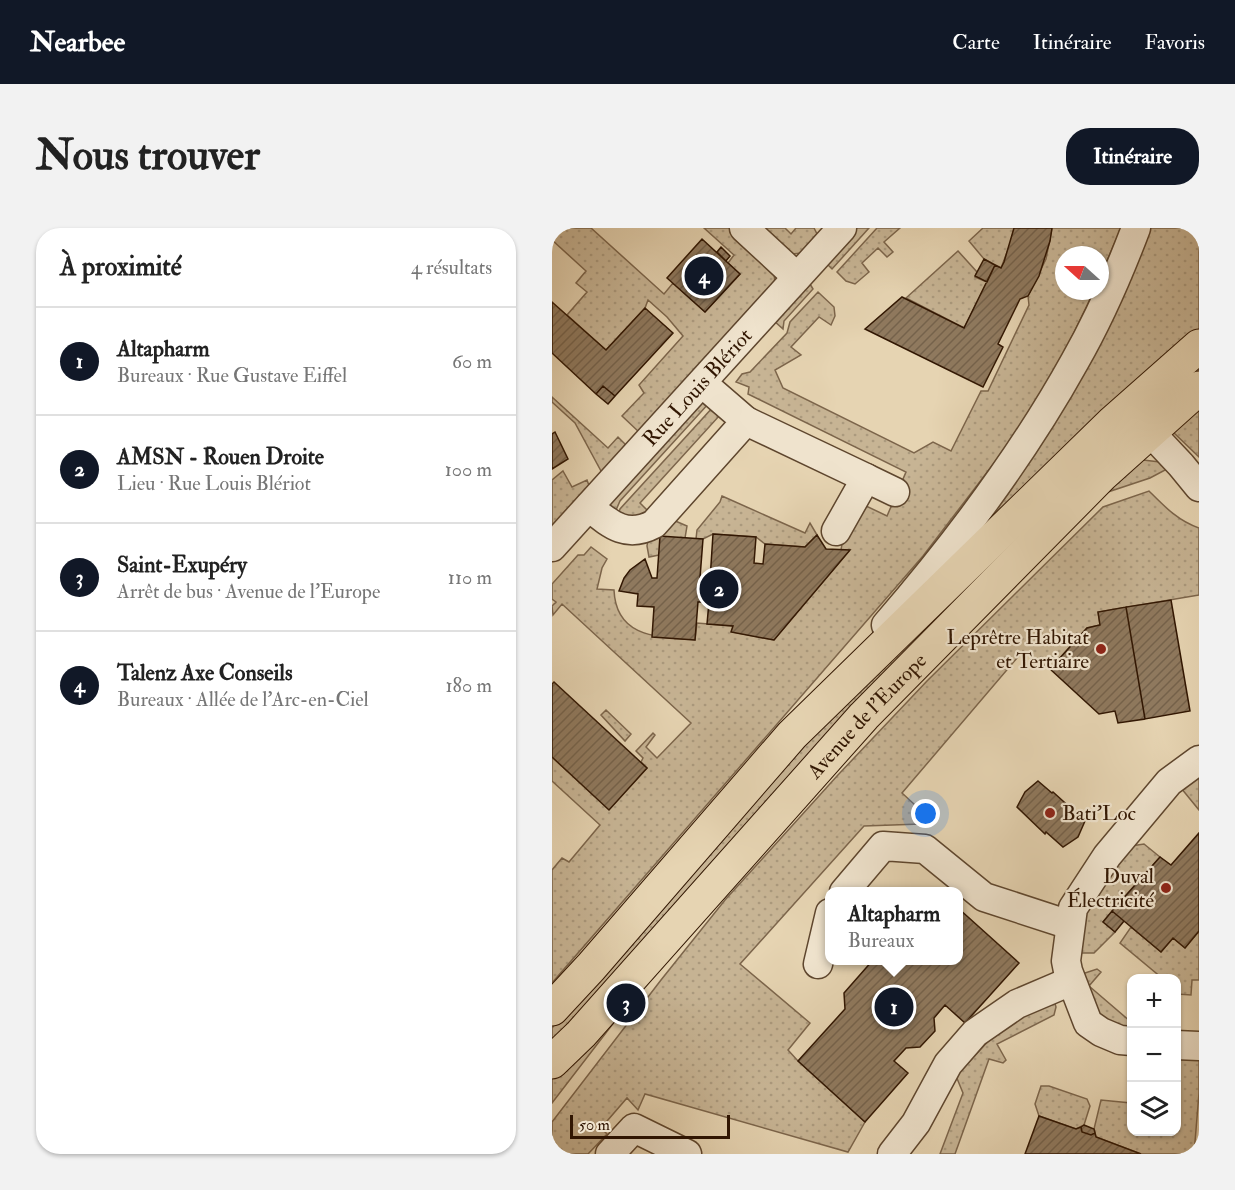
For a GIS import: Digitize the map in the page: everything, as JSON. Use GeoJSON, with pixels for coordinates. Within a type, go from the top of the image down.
{"type":"FeatureCollection","features":[{"type":"Feature","properties":{"kind":"main road","name":"Avenue de l'Europe"},"geometry":{"type":"LineString","coordinates":[[552,1009],[792,735],[1113,422],[1199,346]]}},
{"type":"Feature","properties":{"kind":"main road","name":"Avenue de l'Europe"},"geometry":{"type":"LineString","coordinates":[[552,1062],[581,1034],[864,716],[1102,475],[1199,388]]}},
{"type":"Feature","properties":{"kind":"street"},"geometry":{"type":"LineString","coordinates":[[744,228],[797,277]]}},
{"type":"Feature","properties":{"kind":"street","name":"Rue Louis Blériot"},"geometry":{"type":"LineString","coordinates":[[552,547],[842,228]]}},
{"type":"Feature","properties":{"kind":"street"},"geometry":{"type":"LineString","coordinates":[[792,735],[922,583],[1025,443],[1076,360],[1119,272],[1136,228]]}},
{"type":"Feature","properties":{"kind":"street"},"geometry":{"type":"LineString","coordinates":[[702,382],[746,421],[895,492]]}},
{"type":"Feature","properties":{"kind":"street"},"geometry":{"type":"LineString","coordinates":[[589,507],[609,524],[622,529],[642,530],[654,524],[746,421]]}},
{"type":"Feature","properties":{"kind":"street"},"geometry":{"type":"LineString","coordinates":[[1150,432],[1199,487]]}},
{"type":"Feature","properties":{"kind":"street"},"geometry":{"type":"LineString","coordinates":[[836,531],[866,478]]}},
{"type":"Feature","properties":{"kind":"street"},"geometry":{"type":"LineString","coordinates":[[1127,1041],[1101,1032],[1088,1023],[1066,962],[1073,908],[1107,856],[1169,782],[1199,759]]}},
{"type":"Feature","properties":{"kind":"street"},"geometry":{"type":"LineString","coordinates":[[847,887],[883,846],[925,849],[984,897],[1070,925]]}},
{"type":"Feature","properties":{"kind":"street"},"geometry":{"type":"LineString","coordinates":[[818,964],[825,934]]}},
{"type":"Feature","properties":{"kind":"street"},"geometry":{"type":"LineString","coordinates":[[892,1154],[916,1123],[948,1064],[975,1033],[1017,1004],[1071,981]]}},
{"type":"Feature","properties":{"kind":"street"},"geometry":{"type":"LineString","coordinates":[[1181,1045],[1199,1046]]}},
{"type":"Feature","properties":{"kind":"street"},"geometry":{"type":"LineString","coordinates":[[610,1154],[634,1128],[687,1154]]}},
{"type":"Feature","properties":{"kind":"shaded area"},"geometry":{"type":"Polygon","coordinates":[[[552,228],[591,228],[664,294],[673,283],[705,312],[740,274],[728,263],[734,255],[704,228],[729,228],[771,266],[774,271],[775,286],[640,433],[622,416],[644,393],[639,385],[683,336],[648,300],[645,308],[606,350],[567,315],[587,292],[576,283],[586,271],[552,240],[552,228]]]}},
{"type":"Feature","properties":{"kind":"shaded area"},"geometry":{"type":"Polygon","coordinates":[[[758,228],[785,228],[791,234],[796,228],[814,228],[817,234],[802,253],[792,254],[758,228]]]}},
{"type":"Feature","properties":{"kind":"shaded area"},"geometry":{"type":"Polygon","coordinates":[[[856,228],[869,228],[832,269],[827,260],[856,228]]]}},
{"type":"Feature","properties":{"kind":"shaded area"},"geometry":{"type":"Polygon","coordinates":[[[877,228],[900,228],[884,242],[893,252],[887,257],[878,248],[862,263],[869,272],[855,284],[846,281],[837,272],[877,228]]]}},
{"type":"Feature","properties":{"kind":"shaded area"},"geometry":{"type":"Polygon","coordinates":[[[983,228],[1014,228],[1001,268],[984,259],[969,241],[983,228]]]}},
{"type":"Feature","properties":{"kind":"shaded area"},"geometry":{"type":"Polygon","coordinates":[[[1052,228],[1121,228],[1109,256],[1109,246],[1055,246],[1055,300],[1090,300],[1053,376],[1024,424],[923,556],[552,983],[552,870],[562,858],[569,862],[600,825],[552,781],[552,757],[609,809],[647,768],[641,762],[643,758],[636,751],[653,733],[655,735],[646,747],[657,758],[691,723],[562,604],[553,615],[552,606],[556,602],[552,599],[552,584],[578,555],[584,555],[591,547],[607,559],[602,568],[597,589],[614,590],[622,618],[641,632],[667,638],[695,640],[697,623],[733,626],[732,632],[774,640],[849,551],[841,550],[842,544],[862,504],[887,516],[906,472],[748,394],[749,387],[736,382],[742,374],[750,372],[787,333],[790,322],[818,292],[834,307],[835,316],[831,325],[819,317],[791,347],[801,355],[775,370],[783,388],[914,453],[933,442],[951,451],[981,391],[988,391],[1029,305],[1028,296],[1046,259],[1052,228]]]}},
{"type":"Feature","properties":{"kind":"shaded area"},"geometry":{"type":"Polygon","coordinates":[[[1145,228],[1199,228],[1199,337],[963,545],[1104,300],[1109,300],[1109,291],[1145,228]]]}},
{"type":"Feature","properties":{"kind":"shaded area"},"geometry":{"type":"Polygon","coordinates":[[[958,251],[977,272],[975,277],[987,282],[964,328],[906,298],[958,251]]]}},
{"type":"Feature","properties":{"kind":"shaded area"},"geometry":{"type":"Polygon","coordinates":[[[810,284],[813,289],[784,321],[783,329],[772,319],[810,284]]]}},
{"type":"Feature","properties":{"kind":"shaded area"},"geometry":{"type":"Polygon","coordinates":[[[1199,352],[1199,382],[552,1051],[552,1028],[767,780],[1199,352]]]}},
{"type":"Feature","properties":{"kind":"shaded area"},"geometry":{"type":"Polygon","coordinates":[[[552,397],[608,448],[618,437],[625,444],[625,448],[606,474],[601,471],[575,423],[552,402],[552,397]]]}},
{"type":"Feature","properties":{"kind":"shaded area"},"geometry":{"type":"Polygon","coordinates":[[[702,397],[710,402],[620,501],[613,517],[602,506],[702,397]]]}},
{"type":"Feature","properties":{"kind":"shaded area"},"geometry":{"type":"Polygon","coordinates":[[[714,406],[720,415],[640,503],[649,512],[627,521],[619,512],[620,509],[714,406]]]}},
{"type":"Feature","properties":{"kind":"shaded area"},"geometry":{"type":"Polygon","coordinates":[[[1199,410],[1199,457],[1173,432],[1199,410]]]}},
{"type":"Feature","properties":{"kind":"shaded area"},"geometry":{"type":"Polygon","coordinates":[[[1143,460],[1160,462],[1169,468],[1150,478],[1099,495],[1003,586],[841,753],[763,839],[682,934],[552,1103],[552,1070],[614,1006],[791,803],[869,718],[988,597],[1117,472],[1125,465],[1143,460]]]}},
{"type":"Feature","properties":{"kind":"shaded area"},"geometry":{"type":"Polygon","coordinates":[[[563,471],[572,487],[587,480],[591,491],[552,533],[552,480],[563,471]]]}},
{"type":"Feature","properties":{"kind":"shaded area"},"geometry":{"type":"Polygon","coordinates":[[[1149,491],[1178,517],[1199,528],[1199,595],[1098,612],[1100,625],[1087,628],[1050,669],[1023,651],[902,793],[928,817],[921,824],[864,826],[740,964],[810,1023],[788,1050],[865,1122],[848,1152],[645,1094],[638,1110],[627,1098],[601,1128],[607,1134],[588,1154],[552,1154],[552,1122],[725,900],[927,681],[1103,507],[1149,491]]]}},
{"type":"Feature","properties":{"kind":"shaded area"},"geometry":{"type":"Polygon","coordinates":[[[722,496],[805,533],[810,523],[817,535],[805,547],[765,544],[756,537],[713,534],[703,539],[696,539],[697,530],[720,502],[722,496]]]}},
{"type":"Feature","properties":{"kind":"shaded area"},"geometry":{"type":"Polygon","coordinates":[[[673,520],[687,526],[685,538],[659,555],[649,557],[648,540],[673,520]]]}},
{"type":"Feature","properties":{"kind":"shaded area"},"geometry":{"type":"Polygon","coordinates":[[[606,710],[631,734],[625,741],[601,715],[606,710]]]}},
{"type":"Feature","properties":{"kind":"shaded area"},"geometry":{"type":"Polygon","coordinates":[[[1199,768],[1199,810],[1181,788],[1199,768]]]}},
{"type":"Feature","properties":{"kind":"shaded area"},"geometry":{"type":"Polygon","coordinates":[[[1144,844],[1160,857],[1103,922],[1115,932],[1094,953],[1078,953],[1078,922],[1131,846],[1144,844]]]}},
{"type":"Feature","properties":{"kind":"shaded area"},"geometry":{"type":"Polygon","coordinates":[[[1131,927],[1161,952],[1173,938],[1185,948],[1199,931],[1199,980],[1192,980],[1191,995],[1181,994],[1181,974],[1157,974],[1120,943],[1131,927]]]}},
{"type":"Feature","properties":{"kind":"shaded area"},"geometry":{"type":"Polygon","coordinates":[[[1097,969],[1101,972],[1089,986],[1127,1019],[1127,1034],[1107,1028],[1079,975],[1097,969]]]}},
{"type":"Feature","properties":{"kind":"shaded area"},"geometry":{"type":"Polygon","coordinates":[[[1054,1000],[1056,1007],[1054,1015],[997,1044],[1006,1060],[1003,1063],[989,1059],[955,1154],[940,1154],[963,1093],[956,1076],[1005,1023],[1054,1000]]]}},
{"type":"Feature","properties":{"kind":"shaded area"},"geometry":{"type":"Polygon","coordinates":[[[1181,1059],[1199,1060],[1194,1154],[1141,1154],[1096,1137],[1094,1129],[1101,1100],[1127,1103],[1127,1136],[1181,1136],[1181,1059]]]}},
{"type":"Feature","properties":{"kind":"shaded area"},"geometry":{"type":"Polygon","coordinates":[[[1041,1086],[1049,1086],[1087,1099],[1090,1106],[1084,1125],[1076,1129],[1039,1116],[1035,1104],[1041,1086]]]}},
{"type":"Feature","properties":{"kind":"building"},"geometry":{"type":"Polygon","coordinates":[[[1014,228],[1052,228],[1039,276],[1028,296],[1020,299],[998,344],[1003,347],[983,387],[865,329],[902,297],[964,328],[995,265],[1001,268],[1004,262],[1014,228]]]}},
{"type":"Feature","properties":{"kind":"building"},"geometry":{"type":"Polygon","coordinates":[[[702,239],[740,274],[705,312],[667,278],[702,239]]]}},
{"type":"Feature","properties":{"kind":"building"},"geometry":{"type":"Polygon","coordinates":[[[721,247],[730,256],[726,261],[717,252],[721,247]]]}},
{"type":"Feature","properties":{"kind":"building"},"geometry":{"type":"Polygon","coordinates":[[[984,259],[995,265],[987,282],[975,276],[984,259]]]}},
{"type":"Feature","properties":{"kind":"building"},"geometry":{"type":"Polygon","coordinates":[[[552,302],[606,350],[645,308],[673,333],[615,396],[603,386],[596,394],[552,353],[552,302]]]}},
{"type":"Feature","properties":{"kind":"building"},"geometry":{"type":"Polygon","coordinates":[[[603,386],[615,396],[608,404],[596,394],[603,386]]]}},
{"type":"Feature","properties":{"kind":"building"},"geometry":{"type":"Polygon","coordinates":[[[555,432],[568,459],[552,469],[552,434],[555,432]]]}},
{"type":"Feature","properties":{"kind":"building"},"geometry":{"type":"Polygon","coordinates":[[[713,534],[756,537],[754,563],[763,564],[765,544],[805,547],[817,535],[826,549],[850,550],[774,640],[731,632],[733,626],[707,624],[709,602],[698,602],[695,640],[652,637],[654,607],[637,606],[638,594],[619,591],[624,578],[630,570],[645,559],[652,578],[657,578],[660,536],[703,539],[700,578],[710,580],[713,534]]]}},
{"type":"Feature","properties":{"kind":"building"},"geometry":{"type":"Polygon","coordinates":[[[1171,600],[1190,711],[1145,719],[1126,607],[1171,600]]]}},
{"type":"Feature","properties":{"kind":"building","name":"Leprêtre Habitat et Tertiaire"},"geometry":{"type":"Polygon","coordinates":[[[1126,607],[1145,719],[1118,723],[1115,711],[1099,714],[1050,669],[1087,628],[1100,625],[1098,612],[1126,607]]]}},
{"type":"Feature","properties":{"kind":"building"},"geometry":{"type":"Polygon","coordinates":[[[554,682],[647,768],[609,810],[552,757],[552,684],[554,682]]]}},
{"type":"Feature","properties":{"kind":"building","name":"Bati'Loc"},"geometry":{"type":"Polygon","coordinates":[[[1038,781],[1085,821],[1078,837],[1063,847],[1046,832],[1045,834],[1017,807],[1025,792],[1038,781]]]}},
{"type":"Feature","properties":{"kind":"building","name":"Duval Électricité"},"geometry":{"type":"Polygon","coordinates":[[[1199,833],[1199,931],[1185,948],[1173,938],[1161,952],[1112,911],[1160,857],[1171,865],[1199,833]]]}},
{"type":"Feature","properties":{"kind":"building"},"geometry":{"type":"Polygon","coordinates":[[[1112,911],[1124,921],[1115,932],[1103,922],[1112,911]]]}},
{"type":"Feature","properties":{"kind":"building"},"geometry":{"type":"Polygon","coordinates":[[[963,913],[1019,963],[965,1023],[945,1005],[934,1018],[935,1031],[920,1047],[906,1048],[894,1061],[908,1073],[865,1122],[798,1061],[845,1009],[844,993],[869,965],[963,965],[963,913]]]}},
{"type":"Feature","properties":{"kind":"building"},"geometry":{"type":"Polygon","coordinates":[[[1039,1116],[1076,1129],[1081,1127],[1082,1132],[1091,1135],[1095,1133],[1096,1137],[1141,1154],[1025,1154],[1039,1116]]]}},
{"type":"Feature","properties":{"kind":"building"},"geometry":{"type":"Polygon","coordinates":[[[1084,1125],[1094,1129],[1095,1133],[1091,1135],[1082,1132],[1081,1127],[1084,1125]]]}},
{"type":"Feature","properties":{"kind":"place","name":"Talenz Axe Conseils"},"geometry":{"type":"Point","coordinates":[704,276]}},
{"type":"Feature","properties":{"kind":"place","name":"AMSN - Rouen Droite"},"geometry":{"type":"Point","coordinates":[719,589]}},
{"type":"Feature","properties":{"kind":"place","name":"Leprêtre Habitat et Tertiaire"},"geometry":{"type":"Point","coordinates":[1101,649]}},
{"type":"Feature","properties":{"kind":"place","name":"Bati'Loc"},"geometry":{"type":"Point","coordinates":[1050,813]}},
{"type":"Feature","properties":{"kind":"place","name":"Duval Électricité"},"geometry":{"type":"Point","coordinates":[1166,888]}},
{"type":"Feature","properties":{"kind":"place","name":"Saint-Exupéry"},"geometry":{"type":"Point","coordinates":[626,1003]}},
{"type":"Feature","properties":{"kind":"place","name":"Altapharm"},"geometry":{"type":"Point","coordinates":[894,1007]}}]}
